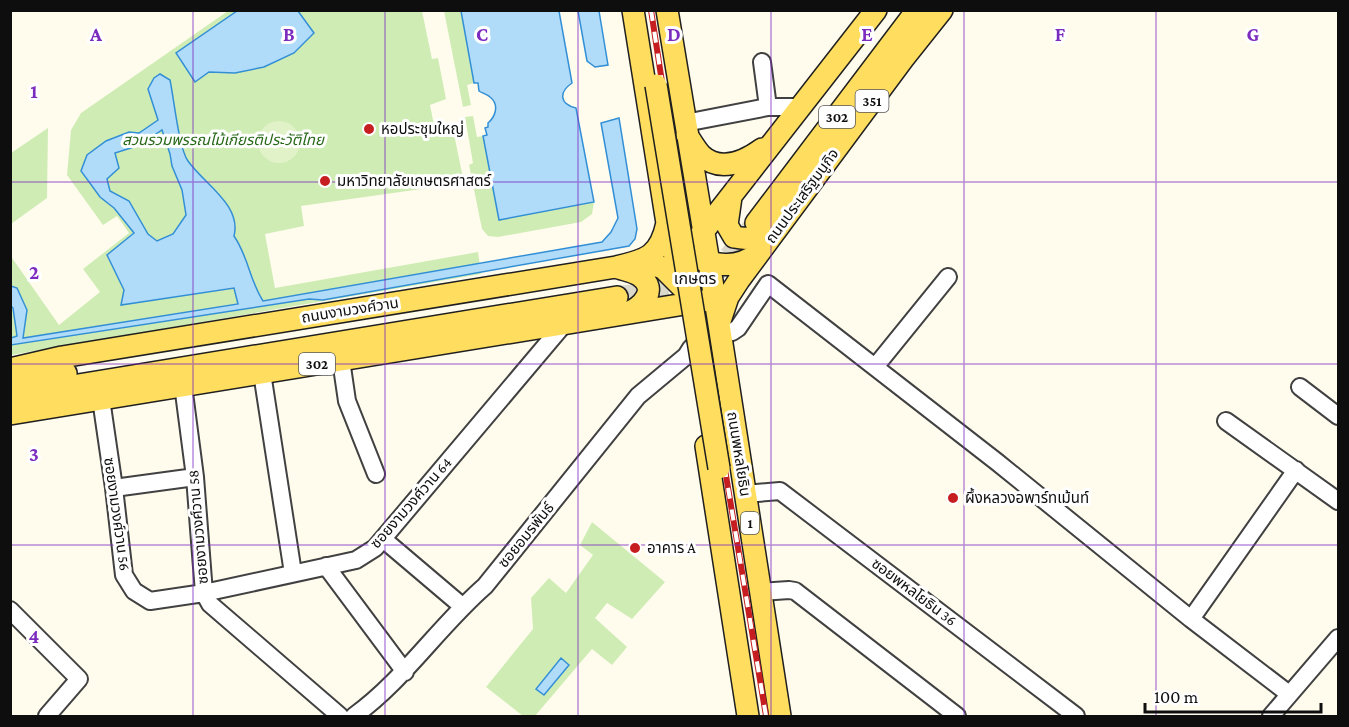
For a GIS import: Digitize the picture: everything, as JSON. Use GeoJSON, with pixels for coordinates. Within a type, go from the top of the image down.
{"type":"FeatureCollection","features":[{"type":"Feature","properties":{"kind":"main road","name":"ถนนพหลโยธิน"},"geometry":{"type":"LineString","coordinates":[[633,10],[669,229],[693,297]]}},
{"type":"Feature","properties":{"kind":"main road","name":"ถนนพหลโยธิน"},"geometry":{"type":"LineString","coordinates":[[643,10],[663,84]]}},
{"type":"Feature","properties":{"kind":"main road","name":"ถนนพหลโยธิน"},"geometry":{"type":"LineString","coordinates":[[658,10],[663,84],[725,467],[773,717]]}},
{"type":"Feature","properties":{"kind":"main road","name":"ถนนพหลโยธิน"},"geometry":{"type":"LineString","coordinates":[[667,10],[703,231],[702,259],[693,297],[691,348],[748,717]]}},
{"type":"Feature","properties":{"kind":"main road"},"geometry":{"type":"LineString","coordinates":[[703,231],[876,10]]}},
{"type":"Feature","properties":{"kind":"main road","name":"302"},"geometry":{"type":"LineString","coordinates":[[901,10],[752,219],[917,10]]}},
{"type":"Feature","properties":{"kind":"main road","name":"ถนนประเสริฐมนูกิจ"},"geometry":{"type":"LineString","coordinates":[[718,332],[728,297],[783,219],[942,10]]}},
{"type":"Feature","properties":{"kind":"main road"},"geometry":{"type":"LineString","coordinates":[[654,141],[662,157],[666,160],[675,160],[684,152],[686,129]]}},
{"type":"Feature","properties":{"kind":"main road"},"geometry":{"type":"LineString","coordinates":[[686,129],[701,155],[713,163],[735,164],[748,159],[773,142]]}},
{"type":"Feature","properties":{"kind":"main road"},"geometry":{"type":"LineString","coordinates":[[732,194],[727,225],[734,237],[753,240],[762,237],[783,219]]}},
{"type":"Feature","properties":{"kind":"main road"},"geometry":{"type":"LineString","coordinates":[[642,261],[651,256],[669,229],[702,259],[728,265],[750,260],[762,250]]}},
{"type":"Feature","properties":{"kind":"main road"},"geometry":{"type":"LineString","coordinates":[[642,261],[663,268],[693,297],[718,332]]}},
{"type":"Feature","properties":{"kind":"main road","name":"ถนนงามวงศ์วาน"},"geometry":{"type":"LineString","coordinates":[[10,414],[564,324],[618,290],[642,261]]}},
{"type":"Feature","properties":{"kind":"main road"},"geometry":{"type":"LineString","coordinates":[[693,297],[735,278],[748,269]]}},
{"type":"Feature","properties":{"kind":"main road","name":"ถนนงามวงศ์วาน"},"geometry":{"type":"LineString","coordinates":[[10,382],[618,290]]}},
{"type":"Feature","properties":{"kind":"main road","name":"ถนนงามวงศ์วาน"},"geometry":{"type":"LineString","coordinates":[[10,399],[66,387],[618,290]]}},
{"type":"Feature","properties":{"kind":"main road","name":"ถนนงามวงศ์วาน"},"geometry":{"type":"LineString","coordinates":[[10,369],[73,355],[618,290],[693,297]]}},
{"type":"Feature","properties":{"kind":"main road","name":"ถนนพหลโยธิน"},"geometry":{"type":"LineString","coordinates":[[718,332],[728,382],[780,717]]}},
{"type":"Feature","properties":{"kind":"main road"},"geometry":{"type":"LineString","coordinates":[[697,388],[728,382]]}},
{"type":"Feature","properties":{"kind":"main road","name":"ถนนพหลโยธิน"},"geometry":{"type":"LineString","coordinates":[[725,467],[755,717]]}},
{"type":"Feature","properties":{"kind":"street"},"geometry":{"type":"LineString","coordinates":[[762,62],[768,107]]}},
{"type":"Feature","properties":{"kind":"street"},"geometry":{"type":"LineString","coordinates":[[686,129],[768,107],[800,106]]}},
{"type":"Feature","properties":{"kind":"street"},"geometry":{"type":"LineString","coordinates":[[875,367],[948,277]]}},
{"type":"Feature","properties":{"kind":"street"},"geometry":{"type":"LineString","coordinates":[[718,332],[732,332],[738,328],[768,284],[1289,694]]}},
{"type":"Feature","properties":{"kind":"street","name":"ซอยงามวงศ์วาน 64"},"geometry":{"type":"LineString","coordinates":[[204,593],[356,560],[375,548],[564,324]]}},
{"type":"Feature","properties":{"kind":"street","name":"ซอยอมรพันธ์"},"geometry":{"type":"LineString","coordinates":[[354,717],[405,672],[462,606],[485,586],[638,396],[686,356],[691,348]]}},
{"type":"Feature","properties":{"kind":"street"},"geometry":{"type":"LineString","coordinates":[[341,360],[347,401],[376,474]]}},
{"type":"Feature","properties":{"kind":"street"},"geometry":{"type":"LineString","coordinates":[[262,372],[293,573]]}},
{"type":"Feature","properties":{"kind":"street","name":"ซอยงามวงศ์วาน 58"},"geometry":{"type":"LineString","coordinates":[[183,385],[195,477],[204,593],[210,604],[340,717]]}},
{"type":"Feature","properties":{"kind":"street"},"geometry":{"type":"LineString","coordinates":[[1300,387],[1338,416]]}},
{"type":"Feature","properties":{"kind":"street","name":"ซอยงามวงศ์วาน 56"},"geometry":{"type":"LineString","coordinates":[[101,399],[124,575],[135,591],[150,601],[204,593]]}},
{"type":"Feature","properties":{"kind":"street"},"geometry":{"type":"LineString","coordinates":[[1226,421],[1296,470],[1336,494]]}},
{"type":"Feature","properties":{"kind":"street"},"geometry":{"type":"LineString","coordinates":[[1191,619],[1296,470]]}},
{"type":"Feature","properties":{"kind":"street"},"geometry":{"type":"LineString","coordinates":[[114,488],[195,477]]}},
{"type":"Feature","properties":{"kind":"street","name":"ซอยพหลโยธิน 36"},"geometry":{"type":"LineString","coordinates":[[745,494],[780,490],[1076,717]]}},
{"type":"Feature","properties":{"kind":"street"},"geometry":{"type":"LineString","coordinates":[[383,538],[462,606]]}},
{"type":"Feature","properties":{"kind":"street"},"geometry":{"type":"LineString","coordinates":[[326,566],[405,672]]}},
{"type":"Feature","properties":{"kind":"street"},"geometry":{"type":"LineString","coordinates":[[760,592],[795,591],[957,717]]}},
{"type":"Feature","properties":{"kind":"street"},"geometry":{"type":"LineString","coordinates":[[10,610],[79,679],[47,717]]}},
{"type":"Feature","properties":{"kind":"street"},"geometry":{"type":"LineString","coordinates":[[1271,717],[1338,638]]}},
{"type":"Feature","properties":{"kind":"green space","name":"สวนรวมพรรณไม้เกียรติประวัติไทย"},"geometry":{"type":"Polygon","coordinates":[[[228,11],[422,11],[432,59],[438,58],[446,99],[430,105],[434,125],[452,124],[464,183],[301,206],[304,226],[265,234],[275,288],[478,252],[481,274],[11,355],[10,255],[59,325],[100,292],[83,269],[129,233],[117,216],[103,225],[67,175],[71,130],[81,113],[228,11]]]}},
{"type":"Feature","properties":{"kind":"green space"},"geometry":{"type":"Polygon","coordinates":[[[444,11],[461,11],[474,83],[467,85],[471,105],[463,107],[444,11]]]}},
{"type":"Feature","properties":{"kind":"green space"},"geometry":{"type":"Polygon","coordinates":[[[473,116],[477,137],[483,136],[499,220],[594,202],[592,214],[581,222],[498,237],[488,236],[482,229],[469,165],[473,163],[465,117],[473,116]]]}},
{"type":"Feature","properties":{"kind":"green space"},"geometry":{"type":"Polygon","coordinates":[[[279,121],[294,127],[300,142],[294,157],[279,163],[264,157],[258,142],[264,127],[279,121]]]}},
{"type":"Feature","properties":{"kind":"green space"},"geometry":{"type":"Polygon","coordinates":[[[48,128],[47,198],[11,224],[11,153],[48,128]]]}},
{"type":"Feature","properties":{"kind":"green space"},"geometry":{"type":"Polygon","coordinates":[[[592,522],[665,582],[632,619],[607,603],[595,618],[627,647],[612,665],[592,649],[535,716],[523,716],[486,687],[533,629],[531,598],[549,578],[566,593],[593,555],[580,545],[592,522]]]}},
{"type":"Feature","properties":{"kind":"water"},"geometry":{"type":"Polygon","coordinates":[[[237,11],[298,11],[314,33],[294,53],[264,67],[235,73],[209,72],[195,82],[176,53],[237,11]]]}},
{"type":"Feature","properties":{"kind":"water"},"geometry":{"type":"Polygon","coordinates":[[[461,11],[559,11],[572,83],[565,90],[563,97],[566,104],[576,108],[594,202],[499,220],[483,136],[487,135],[485,128],[493,118],[496,107],[490,97],[479,91],[478,83],[474,83],[461,11]]]}},
{"type":"Feature","properties":{"kind":"water"},"geometry":{"type":"Polygon","coordinates":[[[578,11],[599,11],[608,65],[595,67],[587,61],[578,11]]]}},
{"type":"Feature","properties":{"kind":"water"},"geometry":{"type":"Polygon","coordinates":[[[160,74],[170,80],[179,135],[185,155],[195,170],[220,195],[232,214],[235,225],[234,236],[263,301],[602,242],[611,232],[618,218],[601,123],[619,118],[637,229],[635,239],[629,246],[323,300],[309,299],[11,345],[11,338],[17,336],[11,306],[11,286],[17,288],[27,310],[23,338],[238,304],[234,288],[121,305],[124,290],[107,255],[134,233],[114,208],[100,197],[81,171],[87,155],[106,141],[129,132],[139,133],[158,120],[148,89],[154,78],[160,74]],[[162,130],[140,145],[115,153],[119,168],[107,179],[110,191],[129,201],[148,234],[157,241],[173,234],[186,215],[182,190],[172,166],[162,130]]]}},
{"type":"Feature","properties":{"kind":"water"},"geometry":{"type":"Polygon","coordinates":[[[561,658],[569,665],[544,695],[536,689],[561,658]]]}},
{"type":"Feature","properties":{"kind":"tunnel"},"geometry":{"type":"LineString","coordinates":[[617,297],[695,285],[719,269],[754,226]]}},
{"type":"Feature","properties":{"kind":"railway"},"geometry":{"type":"LineString","coordinates":[[651,10],[678,187],[766,716]]}},
{"type":"Feature","properties":{"kind":"place","name":"หอประชุมใหญ่"},"geometry":{"type":"Point","coordinates":[369,129]}},
{"type":"Feature","properties":{"kind":"place","name":"มหาวิทยาลัยเกษตรศาสตร์"},"geometry":{"type":"Point","coordinates":[325,181]}},
{"type":"Feature","properties":{"kind":"place","name":"ผึ้งหลวงอพาร์ทเม้นท์"},"geometry":{"type":"Point","coordinates":[953,498]}},
{"type":"Feature","properties":{"kind":"place","name":"อาคาร A"},"geometry":{"type":"Point","coordinates":[635,548]}},
{"type":"Feature","properties":{"kind":"district","name":"เกษตร"},"geometry":{"type":"Point","coordinates":[695,278]}}]}
